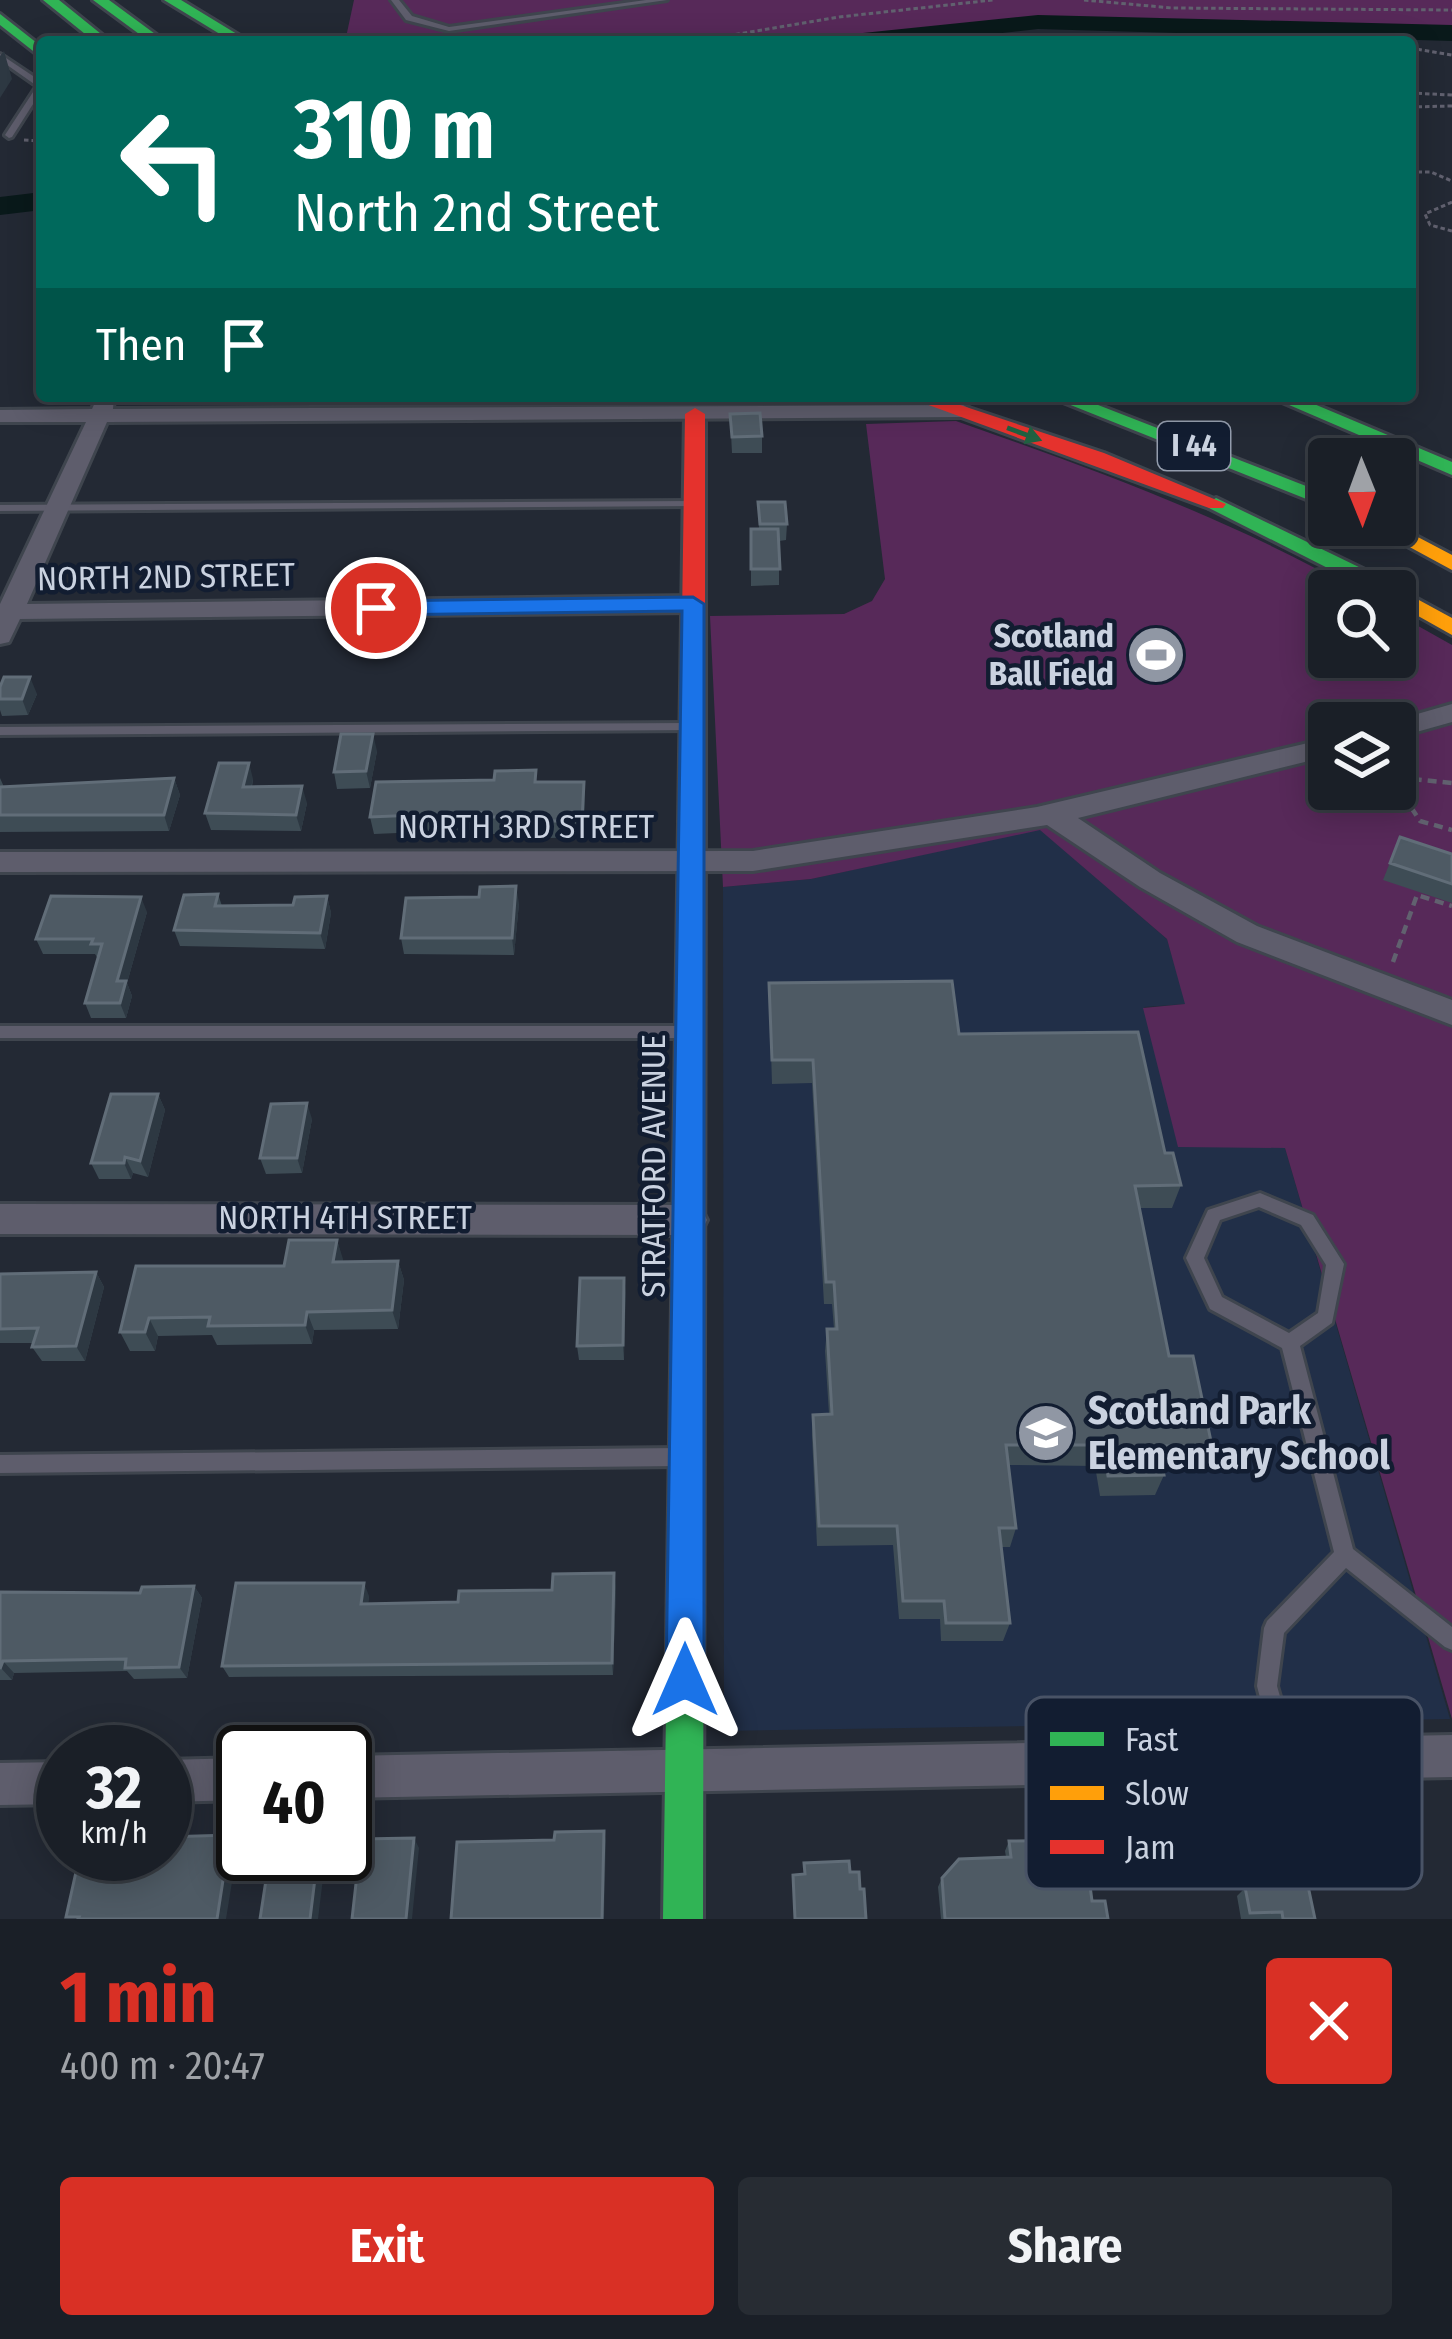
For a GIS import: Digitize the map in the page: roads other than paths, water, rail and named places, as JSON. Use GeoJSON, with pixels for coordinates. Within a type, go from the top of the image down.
{"type":"FeatureCollection","features":[{"type":"Feature","properties":{"kind":"main road"},"geometry":{"type":"LineString","coordinates":[[100,0],[150,36]]}},
{"type":"Feature","properties":{"kind":"main road"},"geometry":{"type":"LineString","coordinates":[[112,0],[130,23]]}},
{"type":"Feature","properties":{"kind":"main road"},"geometry":{"type":"LineString","coordinates":[[171,0],[233,36]]}},
{"type":"Feature","properties":{"kind":"main road"},"geometry":{"type":"LineString","coordinates":[[51,3],[96,36]]}},
{"type":"Feature","properties":{"kind":"main road"},"geometry":{"type":"LineString","coordinates":[[0,18],[36,49]]}},
{"type":"Feature","properties":{"kind":"main road"},"geometry":{"type":"LineString","coordinates":[[934,402],[1172,488],[1350,570]]}},
{"type":"Feature","properties":{"kind":"main road","name":"I 44"},"geometry":{"type":"LineString","coordinates":[[1073,402],[1308,494]]}},
{"type":"Feature","properties":{"kind":"main road"},"geometry":{"type":"LineString","coordinates":[[1292,402],[1452,470]]}},
{"type":"Feature","properties":{"kind":"main road","name":"STRATFORD AVENUE"},"geometry":{"type":"LineString","coordinates":[[683,1919],[695,414]]}},
{"type":"Feature","properties":{"kind":"main road"},"geometry":{"type":"LineString","coordinates":[[1416,545],[1452,564]]}},
{"type":"Feature","properties":{"kind":"main road"},"geometry":{"type":"LineString","coordinates":[[1416,606],[1452,628]]}},
{"type":"Feature","properties":{"kind":"street"},"geometry":{"type":"LineString","coordinates":[[0,416],[104,406],[695,414],[963,411]]}},
{"type":"Feature","properties":{"kind":"street"},"geometry":{"type":"LineString","coordinates":[[0,636],[6,612],[104,406]]}},
{"type":"Feature","properties":{"kind":"street","name":"NORTH 2ND STREET"},"geometry":{"type":"LineString","coordinates":[[6,612],[693,604]]}},
{"type":"Feature","properties":{"kind":"street"},"geometry":{"type":"LineString","coordinates":[[1416,723],[1452,713]]}},
{"type":"Feature","properties":{"kind":"street","name":"NORTH 3RD STREET"},"geometry":{"type":"LineString","coordinates":[[0,862],[691,863],[840,852],[1048,812],[1308,752]]}},
{"type":"Feature","properties":{"kind":"street"},"geometry":{"type":"LineString","coordinates":[[1048,812],[1150,880],[1246,934],[1452,1013]]}},
{"type":"Feature","properties":{"kind":"street","name":"NORTH 4TH STREET"},"geometry":{"type":"LineString","coordinates":[[0,1219],[690,1220]]}},
{"type":"Feature","properties":{"kind":"street"},"geometry":{"type":"LineString","coordinates":[[1422,1757],[1452,1756]]}},
{"type":"Feature","properties":{"kind":"street"},"geometry":{"type":"LineString","coordinates":[[372,1776],[1026,1764]]}},
{"type":"Feature","properties":{"kind":"street"},"geometry":{"type":"LineString","coordinates":[[0,1784],[36,1783]]}},
{"type":"Feature","properties":{"kind":"lane"},"geometry":{"type":"LineString","coordinates":[[394,0],[409,18],[449,29],[663,0]]}},
{"type":"Feature","properties":{"kind":"lane"},"geometry":{"type":"LineString","coordinates":[[0,54],[36,49]]}},
{"type":"Feature","properties":{"kind":"lane"},"geometry":{"type":"LineString","coordinates":[[0,54],[36,80]]}},
{"type":"Feature","properties":{"kind":"lane"},"geometry":{"type":"LineString","coordinates":[[7,133],[36,91]]}},
{"type":"Feature","properties":{"kind":"lane"},"geometry":{"type":"LineString","coordinates":[[0,508],[694,504]]}},
{"type":"Feature","properties":{"kind":"lane"},"geometry":{"type":"LineString","coordinates":[[0,731],[692,727]]}},
{"type":"Feature","properties":{"kind":"lane"},"geometry":{"type":"LineString","coordinates":[[0,1032],[690,1032]]}},
{"type":"Feature","properties":{"kind":"lane"},"geometry":{"type":"LineString","coordinates":[[1290,1342],[1326,1317],[1335,1264],[1307,1220],[1260,1200],[1214,1215],[1195,1258],[1216,1303],[1290,1342],[1345,1555],[1452,1640]]}},
{"type":"Feature","properties":{"kind":"lane"},"geometry":{"type":"LineString","coordinates":[[0,1464],[688,1457]]}},
{"type":"Feature","properties":{"kind":"lane"},"geometry":{"type":"LineString","coordinates":[[1270,1697],[1274,1628],[1345,1555]]}},
{"type":"Feature","properties":{"kind":"waterway"},"geometry":{"type":"LineString","coordinates":[[908,36],[1038,22],[1452,33]]}},
{"type":"Feature","properties":{"kind":"waterway"},"geometry":{"type":"LineString","coordinates":[[0,206],[36,202]]}},
{"type":"Feature","properties":{"kind":"place","name":"Scotland Ball Field"},"geometry":{"type":"Point","coordinates":[1156,655]}},
{"type":"Feature","properties":{"kind":"place","name":"Scotland Park Elementary School"},"geometry":{"type":"Point","coordinates":[1046,1433]}}]}
